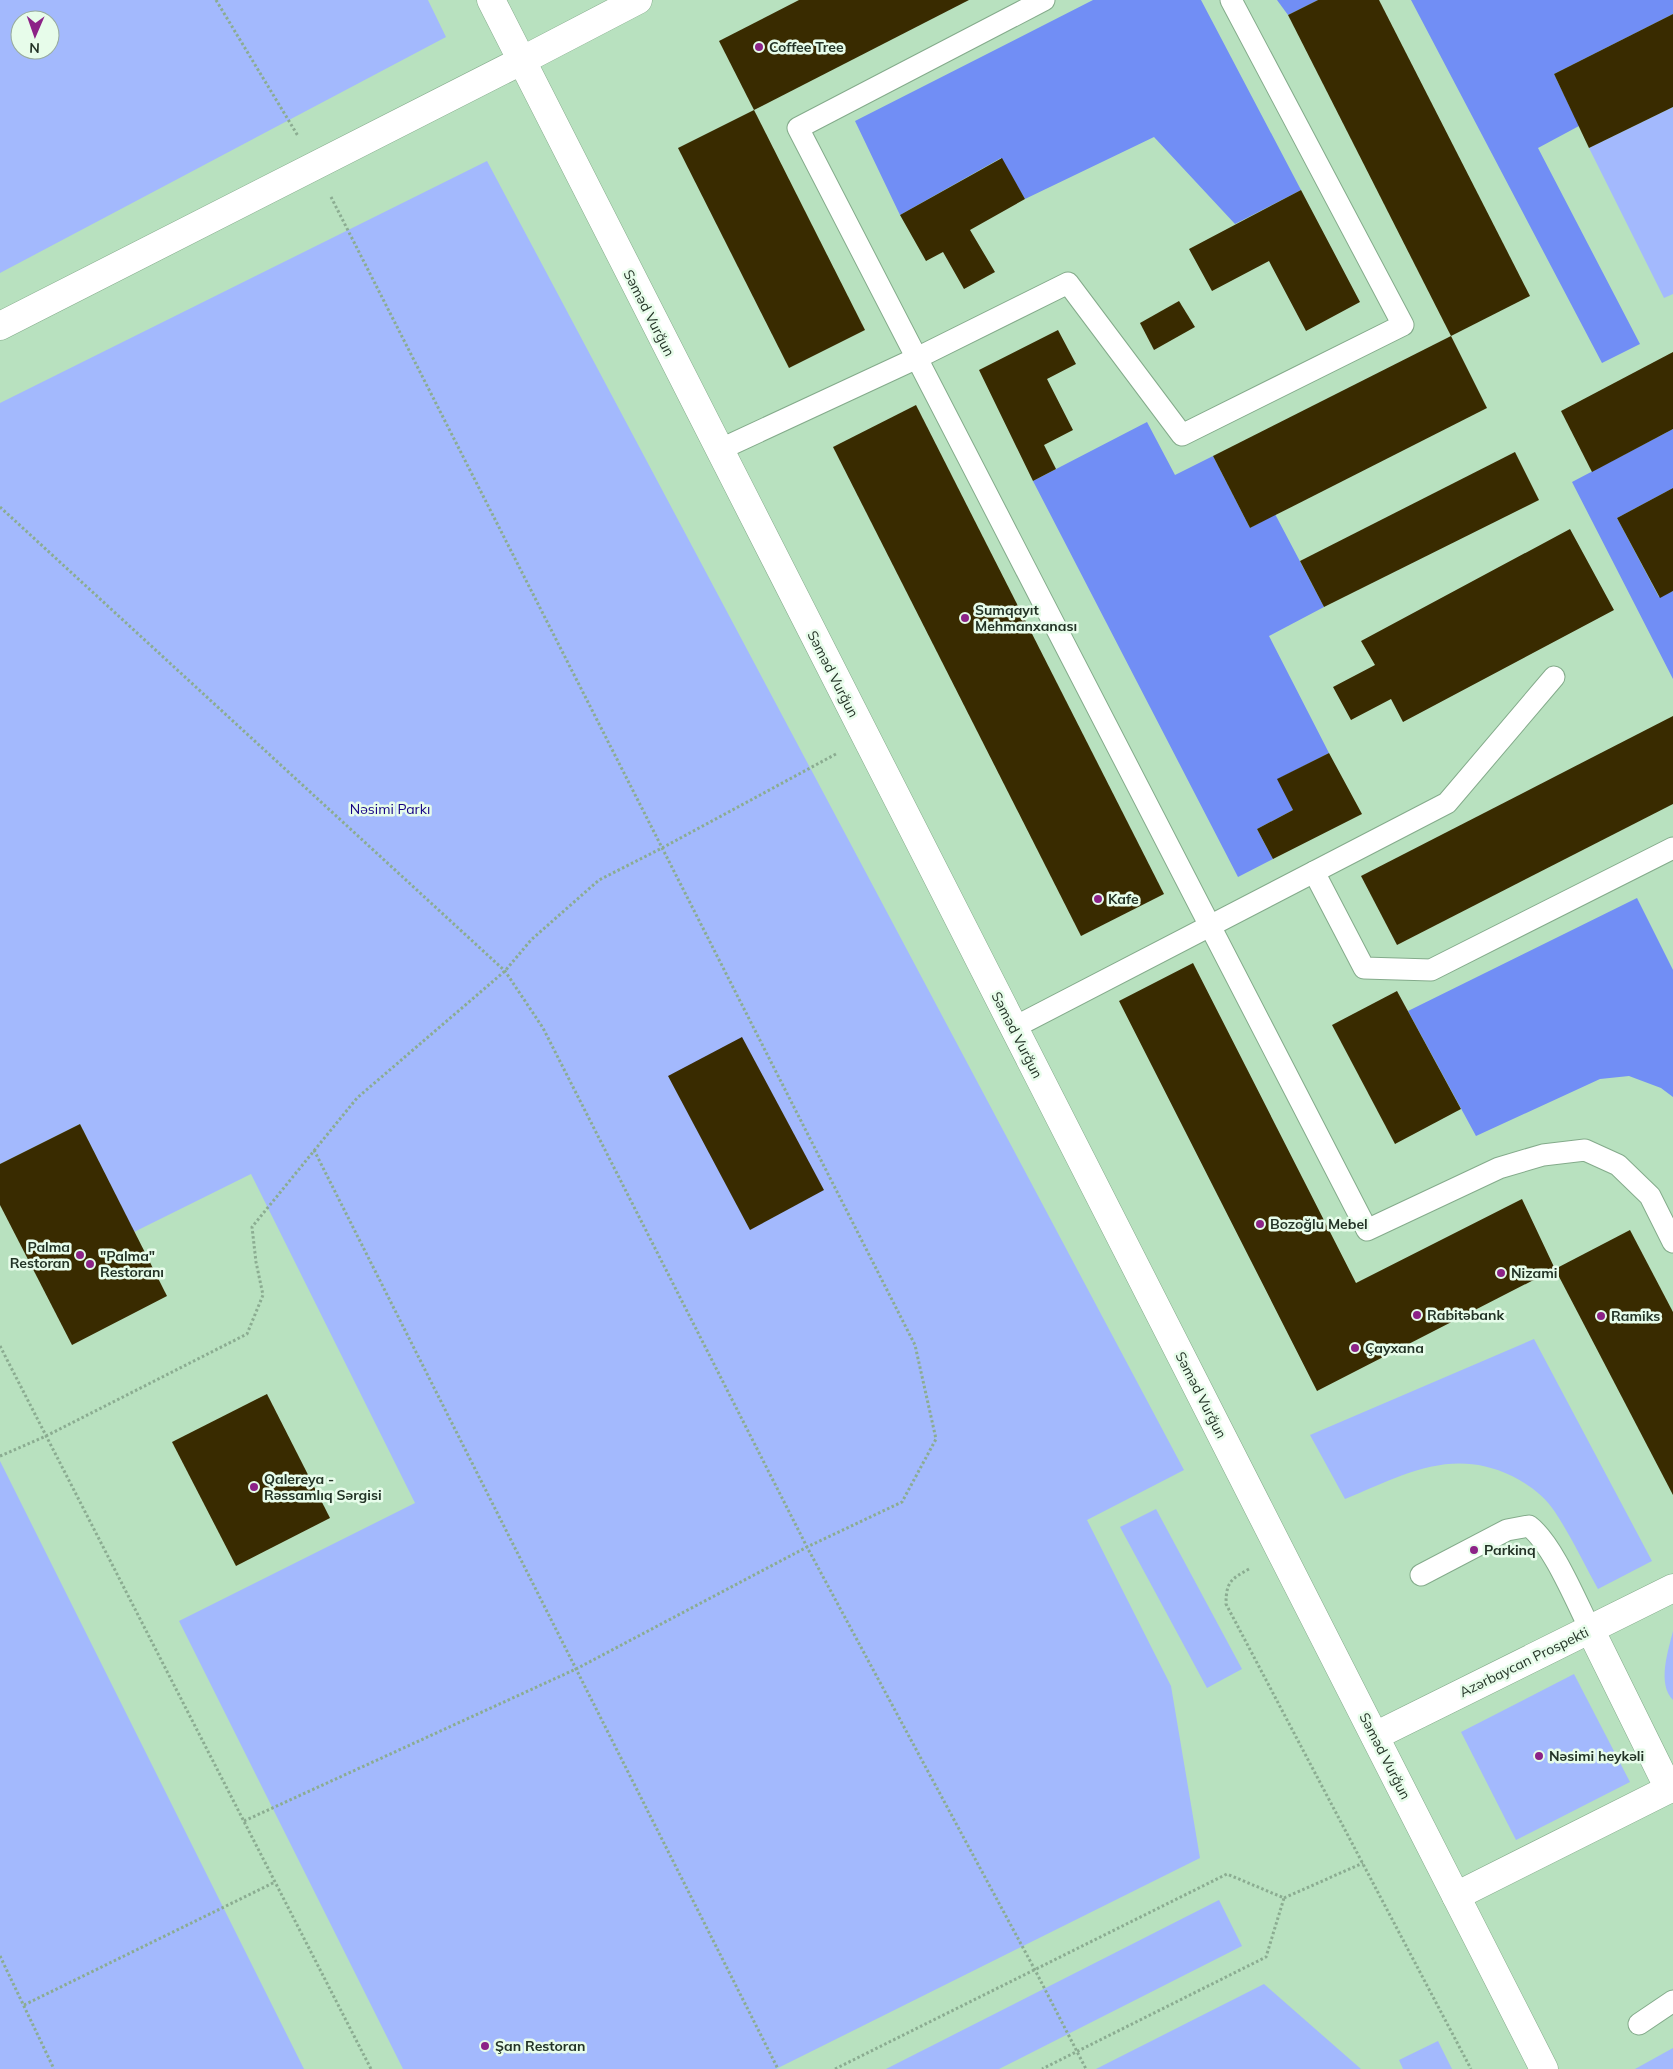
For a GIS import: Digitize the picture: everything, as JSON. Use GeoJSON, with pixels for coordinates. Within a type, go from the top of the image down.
{"type":"FeatureCollection","features":[{"type":"Feature","properties":{"kind":"main road","name":"Səməd Vurğun"},"geometry":{"type":"LineString","coordinates":[[491,0],[1544,2069]]}},
{"type":"Feature","properties":{"kind":"main road"},"geometry":{"type":"LineString","coordinates":[[0,326],[521,62],[638,0]]}},
{"type":"Feature","properties":{"kind":"main road","name":"Azərbaycan Prospekti"},"geometry":{"type":"LineString","coordinates":[[1375,1736],[1673,1588]]}},
{"type":"Feature","properties":{"kind":"main road"},"geometry":{"type":"LineString","coordinates":[[1456,1896],[1672,1792],[1590,1629]]}},
{"type":"Feature","properties":{"kind":"lane"},"geometry":{"type":"LineString","coordinates":[[1044,0],[798,128],[1367,1230],[1499,1168],[1543,1155],[1584,1150],[1618,1165],[1650,1196],[1673,1242]]}},
{"type":"Feature","properties":{"kind":"lane"},"geometry":{"type":"LineString","coordinates":[[719,450],[917,358],[1068,283],[1182,435],[1403,325],[1230,0]]}},
{"type":"Feature","properties":{"kind":"lane"},"geometry":{"type":"LineString","coordinates":[[1013,1028],[1448,803],[1554,677]]}},
{"type":"Feature","properties":{"kind":"lane"},"geometry":{"type":"LineString","coordinates":[[1314,872],[1364,968],[1432,970],[1673,848]]}},
{"type":"Feature","properties":{"kind":"lane"},"geometry":{"type":"LineString","coordinates":[[1421,1575],[1507,1530],[1529,1526],[1539,1533],[1549,1549],[1590,1629]]}},
{"type":"Feature","properties":{"kind":"lane"},"geometry":{"type":"LineString","coordinates":[[1639,2024],[1673,2001]]}},
{"type":"Feature","properties":{"kind":"path"},"geometry":{"type":"LineString","coordinates":[[216,0],[315,166],[915,1345],[936,1439],[902,1502],[807,1547],[576,1669],[244,1822]]}},
{"type":"Feature","properties":{"kind":"path"},"geometry":{"type":"LineString","coordinates":[[0,508],[505,971],[543,1028],[807,1547],[1035,1970],[1086,2069]]}},
{"type":"Feature","properties":{"kind":"path"},"geometry":{"type":"LineString","coordinates":[[0,1456],[46,1436],[247,1334],[263,1295],[256,1262],[252,1227],[357,1098],[505,971],[531,940],[599,880],[865,738]]}},
{"type":"Feature","properties":{"kind":"path"},"geometry":{"type":"LineString","coordinates":[[314,1150],[778,2069]]}},
{"type":"Feature","properties":{"kind":"path"},"geometry":{"type":"LineString","coordinates":[[0,1346],[371,2069]]}},
{"type":"Feature","properties":{"kind":"path"},"geometry":{"type":"LineString","coordinates":[[1280,1551],[1233,1578],[1226,1589],[1226,1604],[1471,2069]]}},
{"type":"Feature","properties":{"kind":"path"},"geometry":{"type":"LineString","coordinates":[[835,2069],[1227,1874],[1284,1898],[1363,1862]]}},
{"type":"Feature","properties":{"kind":"path"},"geometry":{"type":"LineString","coordinates":[[24,2006],[276,1882]]}},
{"type":"Feature","properties":{"kind":"path"},"geometry":{"type":"LineString","coordinates":[[1042,2069],[1266,1957],[1284,1898]]}},
{"type":"Feature","properties":{"kind":"path"},"geometry":{"type":"LineString","coordinates":[[0,1956],[54,2069]]}},
{"type":"Feature","properties":{"kind":"green space"},"geometry":{"type":"Polygon","coordinates":[[[0,0],[428,0],[446,37],[0,273],[0,0]]]}},
{"type":"Feature","properties":{"kind":"green space"},"geometry":{"type":"Polygon","coordinates":[[[1673,107],[1673,294],[1664,298],[1589,148],[1673,107]]]}},
{"type":"Feature","properties":{"kind":"green space","name":"Nəsimi Parkı"},"geometry":{"type":"Polygon","coordinates":[[[487,161],[1184,1470],[1087,1520],[1171,1686],[1200,1858],[776,2069],[403,2069],[179,1621],[415,1503],[251,1174],[134,1232],[80,1124],[0,1164],[0,403],[487,161]]]}},
{"type":"Feature","properties":{"kind":"green space"},"geometry":{"type":"Polygon","coordinates":[[[1534,1339],[1652,1561],[1598,1589],[1551,1506],[1536,1491],[1518,1479],[1490,1467],[1447,1464],[1406,1474],[1345,1499],[1310,1435],[1534,1339]]]}},
{"type":"Feature","properties":{"kind":"green space"},"geometry":{"type":"Polygon","coordinates":[[[0,1461],[304,2069],[0,2069],[0,1461]]]}},
{"type":"Feature","properties":{"kind":"green space"},"geometry":{"type":"Polygon","coordinates":[[[1156,1509],[1242,1669],[1207,1688],[1120,1527],[1156,1509]]]}},
{"type":"Feature","properties":{"kind":"green space"},"geometry":{"type":"Polygon","coordinates":[[[1673,1631],[1673,1700],[1668,1693],[1666,1685],[1665,1667],[1673,1631]]]}},
{"type":"Feature","properties":{"kind":"green space"},"geometry":{"type":"Polygon","coordinates":[[[1574,1674],[1630,1782],[1516,1840],[1461,1732],[1574,1674]]]}},
{"type":"Feature","properties":{"kind":"green space"},"geometry":{"type":"Polygon","coordinates":[[[1219,1900],[1242,1946],[999,2069],[886,2069],[1219,1900]]]}},
{"type":"Feature","properties":{"kind":"green space"},"geometry":{"type":"Polygon","coordinates":[[[1264,1984],[1361,2069],[1096,2069],[1264,1984]]]}},
{"type":"Feature","properties":{"kind":"green space"},"geometry":{"type":"Polygon","coordinates":[[[1438,2041],[1452,2069],[1403,2069],[1399,2060],[1438,2041]]]}},
{"type":"Feature","properties":{"kind":"green space"},"geometry":{"type":"Polygon","coordinates":[[[1673,2048],[1673,2069],[1635,2069],[1673,2048]]]}},
{"type":"Feature","properties":{"kind":"shaded area"},"geometry":{"type":"Polygon","coordinates":[[[1093,0],[1201,0],[1301,190],[1235,224],[1154,137],[1025,199],[1001,158],[900,215],[855,121],[1093,0]]]}},
{"type":"Feature","properties":{"kind":"shaded area"},"geometry":{"type":"Polygon","coordinates":[[[1277,0],[1318,0],[1288,15],[1277,0]]]}},
{"type":"Feature","properties":{"kind":"shaded area"},"geometry":{"type":"Polygon","coordinates":[[[1411,0],[1673,0],[1673,14],[1554,74],[1579,126],[1538,148],[1640,344],[1602,363],[1411,0]]]}},
{"type":"Feature","properties":{"kind":"shaded area"},"geometry":{"type":"Polygon","coordinates":[[[1147,422],[1175,475],[1213,456],[1250,528],[1275,514],[1324,607],[1269,636],[1329,753],[1278,779],[1293,810],[1257,829],[1273,859],[1238,877],[1033,481],[1147,422]]]}},
{"type":"Feature","properties":{"kind":"shaded area"},"geometry":{"type":"Polygon","coordinates":[[[1673,429],[1673,488],[1617,518],[1659,597],[1673,591],[1673,679],[1572,482],[1673,429]]]}},
{"type":"Feature","properties":{"kind":"shaded area"},"geometry":{"type":"Polygon","coordinates":[[[1637,898],[1673,970],[1673,1097],[1661,1088],[1629,1076],[1600,1079],[1476,1136],[1408,1011],[1637,898]]]}},
{"type":"Feature","properties":{"kind":"building"},"geometry":{"type":"Polygon","coordinates":[[[799,0],[969,0],[754,110],[719,41],[799,0]]]}},
{"type":"Feature","properties":{"kind":"building"},"geometry":{"type":"Polygon","coordinates":[[[1318,0],[1379,0],[1530,296],[1451,336],[1288,15],[1318,0]]]}},
{"type":"Feature","properties":{"kind":"building"},"geometry":{"type":"Polygon","coordinates":[[[1673,14],[1673,107],[1589,148],[1554,74],[1673,14]]]}},
{"type":"Feature","properties":{"kind":"building"},"geometry":{"type":"Polygon","coordinates":[[[754,110],[865,330],[789,368],[678,148],[754,110]]]}},
{"type":"Feature","properties":{"kind":"building"},"geometry":{"type":"Polygon","coordinates":[[[1002,158],[1025,199],[970,230],[995,272],[964,289],[943,252],[926,261],[900,215],[1002,158]]]}},
{"type":"Feature","properties":{"kind":"building"},"geometry":{"type":"Polygon","coordinates":[[[1301,190],[1360,302],[1306,331],[1269,261],[1212,291],[1189,249],[1301,190]]]}},
{"type":"Feature","properties":{"kind":"building"},"geometry":{"type":"Polygon","coordinates":[[[1179,301],[1195,327],[1154,350],[1140,323],[1179,301]]]}},
{"type":"Feature","properties":{"kind":"building"},"geometry":{"type":"Polygon","coordinates":[[[1058,330],[1076,364],[1047,379],[1073,430],[1044,445],[1056,469],[1033,481],[979,370],[1058,330]]]}},
{"type":"Feature","properties":{"kind":"building"},"geometry":{"type":"Polygon","coordinates":[[[1451,336],[1487,408],[1250,528],[1213,456],[1451,336]]]}},
{"type":"Feature","properties":{"kind":"building"},"geometry":{"type":"Polygon","coordinates":[[[1673,352],[1673,429],[1592,472],[1561,411],[1673,352]]]}},
{"type":"Feature","properties":{"kind":"building"},"geometry":{"type":"Polygon","coordinates":[[[916,405],[1164,894],[1081,936],[833,447],[916,405]]]}},
{"type":"Feature","properties":{"kind":"building"},"geometry":{"type":"Polygon","coordinates":[[[1515,452],[1539,500],[1324,607],[1300,561],[1515,452]]]}},
{"type":"Feature","properties":{"kind":"building"},"geometry":{"type":"Polygon","coordinates":[[[1673,488],[1673,591],[1660,598],[1617,518],[1673,488]]]}},
{"type":"Feature","properties":{"kind":"building"},"geometry":{"type":"Polygon","coordinates":[[[1570,529],[1614,610],[1403,722],[1391,699],[1351,720],[1333,687],[1375,665],[1361,641],[1570,529]]]}},
{"type":"Feature","properties":{"kind":"building"},"geometry":{"type":"Polygon","coordinates":[[[1673,716],[1673,804],[1397,945],[1361,876],[1673,716]]]}},
{"type":"Feature","properties":{"kind":"building"},"geometry":{"type":"Polygon","coordinates":[[[1329,753],[1362,814],[1273,859],[1257,829],[1293,810],[1277,779],[1329,753]]]}},
{"type":"Feature","properties":{"kind":"building"},"geometry":{"type":"Polygon","coordinates":[[[1193,963],[1356,1283],[1522,1199],[1555,1269],[1317,1391],[1119,1001],[1193,963]]]}},
{"type":"Feature","properties":{"kind":"building"},"geometry":{"type":"Polygon","coordinates":[[[1397,991],[1461,1109],[1395,1144],[1332,1025],[1397,991]]]}},
{"type":"Feature","properties":{"kind":"building"},"geometry":{"type":"Polygon","coordinates":[[[742,1037],[824,1190],[750,1230],[668,1076],[742,1037]]]}},
{"type":"Feature","properties":{"kind":"building","name":"\"Palma\" Restoranı"},"geometry":{"type":"Polygon","coordinates":[[[80,1124],[167,1296],[72,1345],[0,1205],[0,1164],[80,1124]]]}},
{"type":"Feature","properties":{"kind":"building"},"geometry":{"type":"Polygon","coordinates":[[[1630,1230],[1673,1312],[1673,1495],[1555,1269],[1630,1230]]]}},
{"type":"Feature","properties":{"kind":"building"},"geometry":{"type":"Polygon","coordinates":[[[267,1394],[330,1518],[236,1566],[172,1442],[267,1394]]]}},
{"type":"Feature","properties":{"kind":"place","name":"Coffee Tree"},"geometry":{"type":"Point","coordinates":[759,47]}},
{"type":"Feature","properties":{"kind":"place","name":"Sumqayıt Mehmanxanası"},"geometry":{"type":"Point","coordinates":[965,618]}},
{"type":"Feature","properties":{"kind":"place","name":"Kafe"},"geometry":{"type":"Point","coordinates":[1098,899]}},
{"type":"Feature","properties":{"kind":"place","name":"Bozoğlu Mebel"},"geometry":{"type":"Point","coordinates":[1260,1224]}},
{"type":"Feature","properties":{"kind":"place","name":"Palma Restoran"},"geometry":{"type":"Point","coordinates":[80,1255]}},
{"type":"Feature","properties":{"kind":"place","name":"\"Palma\" Restoranı"},"geometry":{"type":"Point","coordinates":[90,1264]}},
{"type":"Feature","properties":{"kind":"place","name":"Nizami"},"geometry":{"type":"Point","coordinates":[1501,1273]}},
{"type":"Feature","properties":{"kind":"place","name":"Rabitəbank"},"geometry":{"type":"Point","coordinates":[1417,1315]}},
{"type":"Feature","properties":{"kind":"place","name":"Ramiks"},"geometry":{"type":"Point","coordinates":[1601,1316]}},
{"type":"Feature","properties":{"kind":"place","name":"Çayxana"},"geometry":{"type":"Point","coordinates":[1355,1348]}},
{"type":"Feature","properties":{"kind":"place","name":"Qalereya - Rəssamlıq Sərgisi"},"geometry":{"type":"Point","coordinates":[254,1487]}},
{"type":"Feature","properties":{"kind":"place","name":"Parkinq"},"geometry":{"type":"Point","coordinates":[1474,1550]}},
{"type":"Feature","properties":{"kind":"place","name":"Nəsimi heykəli"},"geometry":{"type":"Point","coordinates":[1539,1756]}},
{"type":"Feature","properties":{"kind":"place","name":"Şan Restoran"},"geometry":{"type":"Point","coordinates":[485,2046]}}]}
